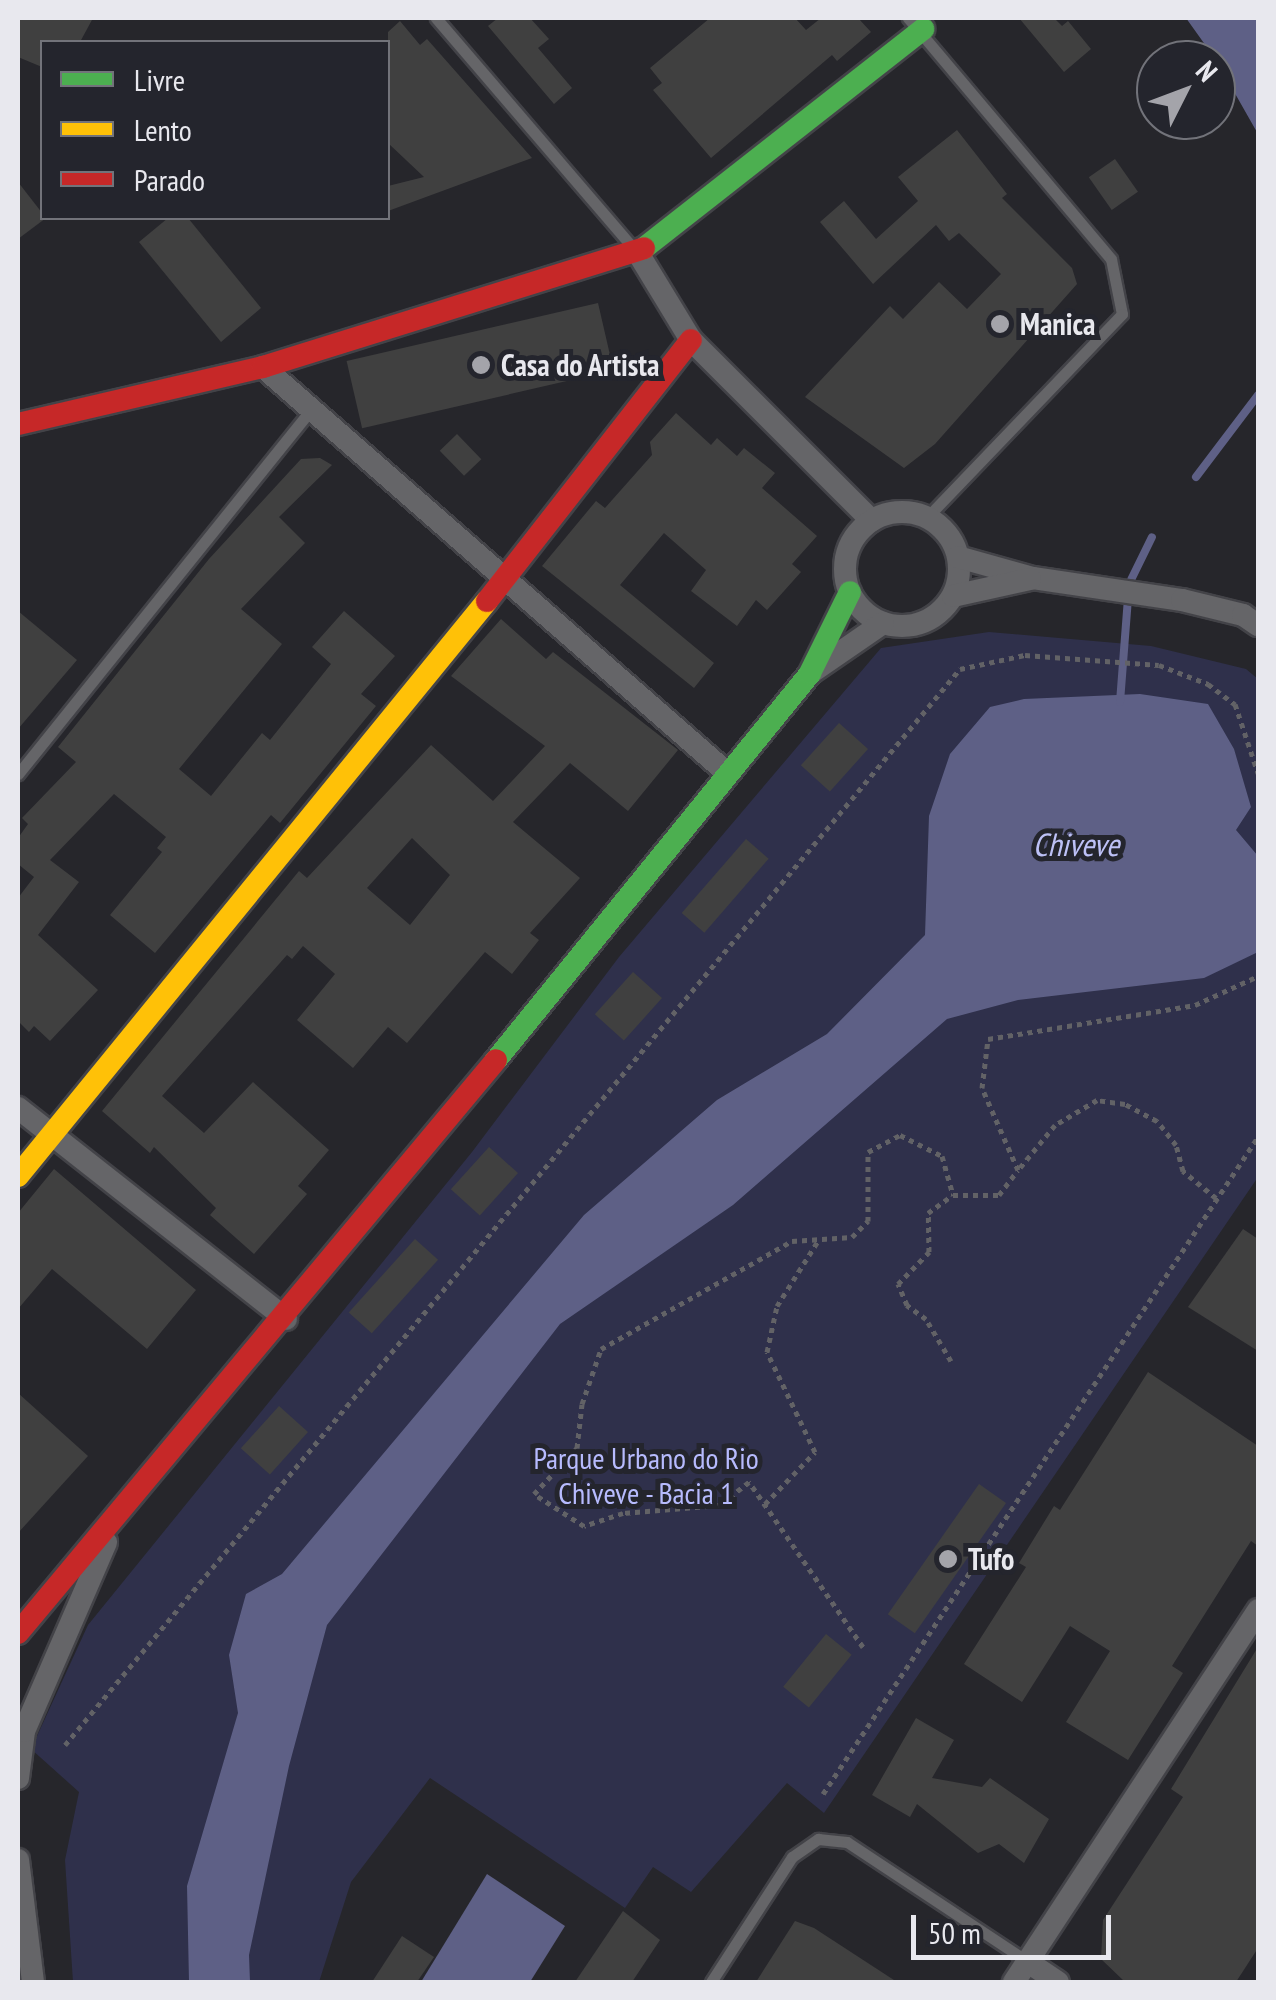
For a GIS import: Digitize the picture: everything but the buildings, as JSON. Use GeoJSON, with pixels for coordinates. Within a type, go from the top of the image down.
{"type":"FeatureCollection","features":[{"type":"Feature","properties":{"kind":"street"},"geometry":{"type":"LineString","coordinates":[[18,424],[263,366],[638,253],[915,23]]}},
{"type":"Feature","properties":{"kind":"street"},"geometry":{"type":"LineString","coordinates":[[638,253],[691,340],[871,520]]}},
{"type":"Feature","properties":{"kind":"street"},"geometry":{"type":"LineString","coordinates":[[18,1176],[505,579],[691,340]]}},
{"type":"Feature","properties":{"kind":"street"},"geometry":{"type":"LineString","coordinates":[[263,366],[726,772]]}},
{"type":"Feature","properties":{"kind":"street"},"geometry":{"type":"LineString","coordinates":[[18,1633],[286,1320],[810,673],[850,592],[848,553],[871,520],[908,512],[927,518],[947,534],[958,557],[953,596]]}},
{"type":"Feature","properties":{"kind":"street"},"geometry":{"type":"LineString","coordinates":[[958,557],[1033,578],[1182,600],[1242,614],[1258,625]]}},
{"type":"Feature","properties":{"kind":"street"},"geometry":{"type":"LineString","coordinates":[[810,673],[883,623],[923,622],[953,596],[1033,578]]}},
{"type":"Feature","properties":{"kind":"street"},"geometry":{"type":"LineString","coordinates":[[850,592],[883,623]]}},
{"type":"Feature","properties":{"kind":"street"},"geometry":{"type":"LineString","coordinates":[[18,1108],[286,1320]]}},
{"type":"Feature","properties":{"kind":"street"},"geometry":{"type":"LineString","coordinates":[[18,1778],[24,1731],[116,1520]]}},
{"type":"Feature","properties":{"kind":"street"},"geometry":{"type":"LineString","coordinates":[[1014,1982],[1258,1610]]}},
{"type":"Feature","properties":{"kind":"street"},"geometry":{"type":"LineString","coordinates":[[18,1860],[30,1980]]}},
{"type":"Feature","properties":{"kind":"street"},"geometry":{"type":"LineString","coordinates":[[1028,1962],[1058,1982]]}},
{"type":"Feature","properties":{"kind":"lane"},"geometry":{"type":"LineString","coordinates":[[436,18],[638,253]]}},
{"type":"Feature","properties":{"kind":"lane"},"geometry":{"type":"LineString","coordinates":[[915,23],[1112,259],[1122,314],[927,518]]}},
{"type":"Feature","properties":{"kind":"lane"},"geometry":{"type":"LineString","coordinates":[[18,774],[311,409]]}},
{"type":"Feature","properties":{"kind":"lane"},"geometry":{"type":"LineString","coordinates":[[712,1982],[792,1857],[818,1840],[847,1842],[1028,1962]]}},
{"type":"Feature","properties":{"kind":"path"},"geometry":{"type":"LineString","coordinates":[[65,1745],[960,669],[1025,656],[1115,658],[1159,666],[1208,684],[1236,704],[1258,773]]}},
{"type":"Feature","properties":{"kind":"path"},"geometry":{"type":"LineString","coordinates":[[1018,1170],[982,1088],[988,1039],[1195,1004],[1258,976]]}},
{"type":"Feature","properties":{"kind":"path"},"geometry":{"type":"LineString","coordinates":[[951,1361],[926,1319],[906,1306],[898,1284],[929,1252],[928,1214],[953,1195],[999,1194],[1055,1125],[1097,1100],[1125,1104],[1157,1121],[1176,1146],[1183,1171],[1216,1198]]}},
{"type":"Feature","properties":{"kind":"path"},"geometry":{"type":"LineString","coordinates":[[863,1648],[749,1482],[720,1505],[624,1513],[584,1526],[534,1494],[577,1448],[582,1404],[601,1349],[792,1242],[852,1237],[868,1221],[868,1152],[900,1135],[942,1156],[953,1195]]}},
{"type":"Feature","properties":{"kind":"path"},"geometry":{"type":"LineString","coordinates":[[823,1794],[1258,1137]]}},
{"type":"Feature","properties":{"kind":"path"},"geometry":{"type":"LineString","coordinates":[[764,1504],[815,1452],[767,1352],[777,1306],[818,1241]]}},
{"type":"Feature","properties":{"kind":"green space","name":"Parque Urbano do Rio Chiveve - Bacia 1"},"geometry":{"type":"Polygon","coordinates":[[[989,632],[1151,646],[1246,669],[1258,679],[1258,1177],[824,1813],[787,1783],[691,1892],[653,1867],[625,1908],[430,1778],[351,1882],[319,1982],[73,1982],[65,1860],[79,1792],[31,1749],[88,1625],[472,1152],[619,957],[881,648],[989,632]]]}},
{"type":"Feature","properties":{"kind":"water"},"geometry":{"type":"Polygon","coordinates":[[[1186,18],[1258,18],[1258,134],[1236,95],[1236,40],[1202,40],[1186,18]]]}},
{"type":"Feature","properties":{"kind":"water","name":"Chiveve"},"geometry":{"type":"Polygon","coordinates":[[[1140,694],[1208,704],[1234,749],[1251,807],[1236,830],[1258,856],[1258,952],[1204,978],[1018,1000],[947,1019],[733,1205],[560,1324],[327,1625],[289,1766],[249,1955],[250,1982],[189,1982],[187,1886],[238,1713],[229,1655],[246,1594],[282,1574],[584,1215],[717,1100],[827,1034],[925,935],[929,816],[950,754],[990,707],[1024,699],[1140,694]]]}},
{"type":"Feature","properties":{"kind":"water"},"geometry":{"type":"Polygon","coordinates":[[[487,1874],[565,1926],[530,1982],[421,1982],[487,1874]]]}},
{"type":"Feature","properties":{"kind":"waterway"},"geometry":{"type":"LineString","coordinates":[[1196,477],[1258,395]]}},
{"type":"Feature","properties":{"kind":"waterway"},"geometry":{"type":"LineString","coordinates":[[1120,702],[1129,584],[1152,537]]}},
{"type":"Feature","properties":{"kind":"traffic: fast"},"geometry":{"type":"LineString","coordinates":[[644,248],[923,29]]}},
{"type":"Feature","properties":{"kind":"traffic: fast"},"geometry":{"type":"LineString","coordinates":[[496,1060],[810,673],[850,592]]}},
{"type":"Feature","properties":{"kind":"traffic: slow"},"geometry":{"type":"LineString","coordinates":[[18,1176],[487,601]]}},
{"type":"Feature","properties":{"kind":"traffic: jam"},"geometry":{"type":"LineString","coordinates":[[18,424],[263,367],[644,248]]}},
{"type":"Feature","properties":{"kind":"traffic: jam"},"geometry":{"type":"LineString","coordinates":[[487,601],[691,340]]}},
{"type":"Feature","properties":{"kind":"traffic: jam"},"geometry":{"type":"LineString","coordinates":[[18,1633],[496,1060]]}},
{"type":"Feature","properties":{"kind":"place","name":"Manica"},"geometry":{"type":"Point","coordinates":[1000,324]}},
{"type":"Feature","properties":{"kind":"place","name":"Casa do Artista"},"geometry":{"type":"Point","coordinates":[481,365]}},
{"type":"Feature","properties":{"kind":"place","name":"Tufo"},"geometry":{"type":"Point","coordinates":[948,1559]}}]}
